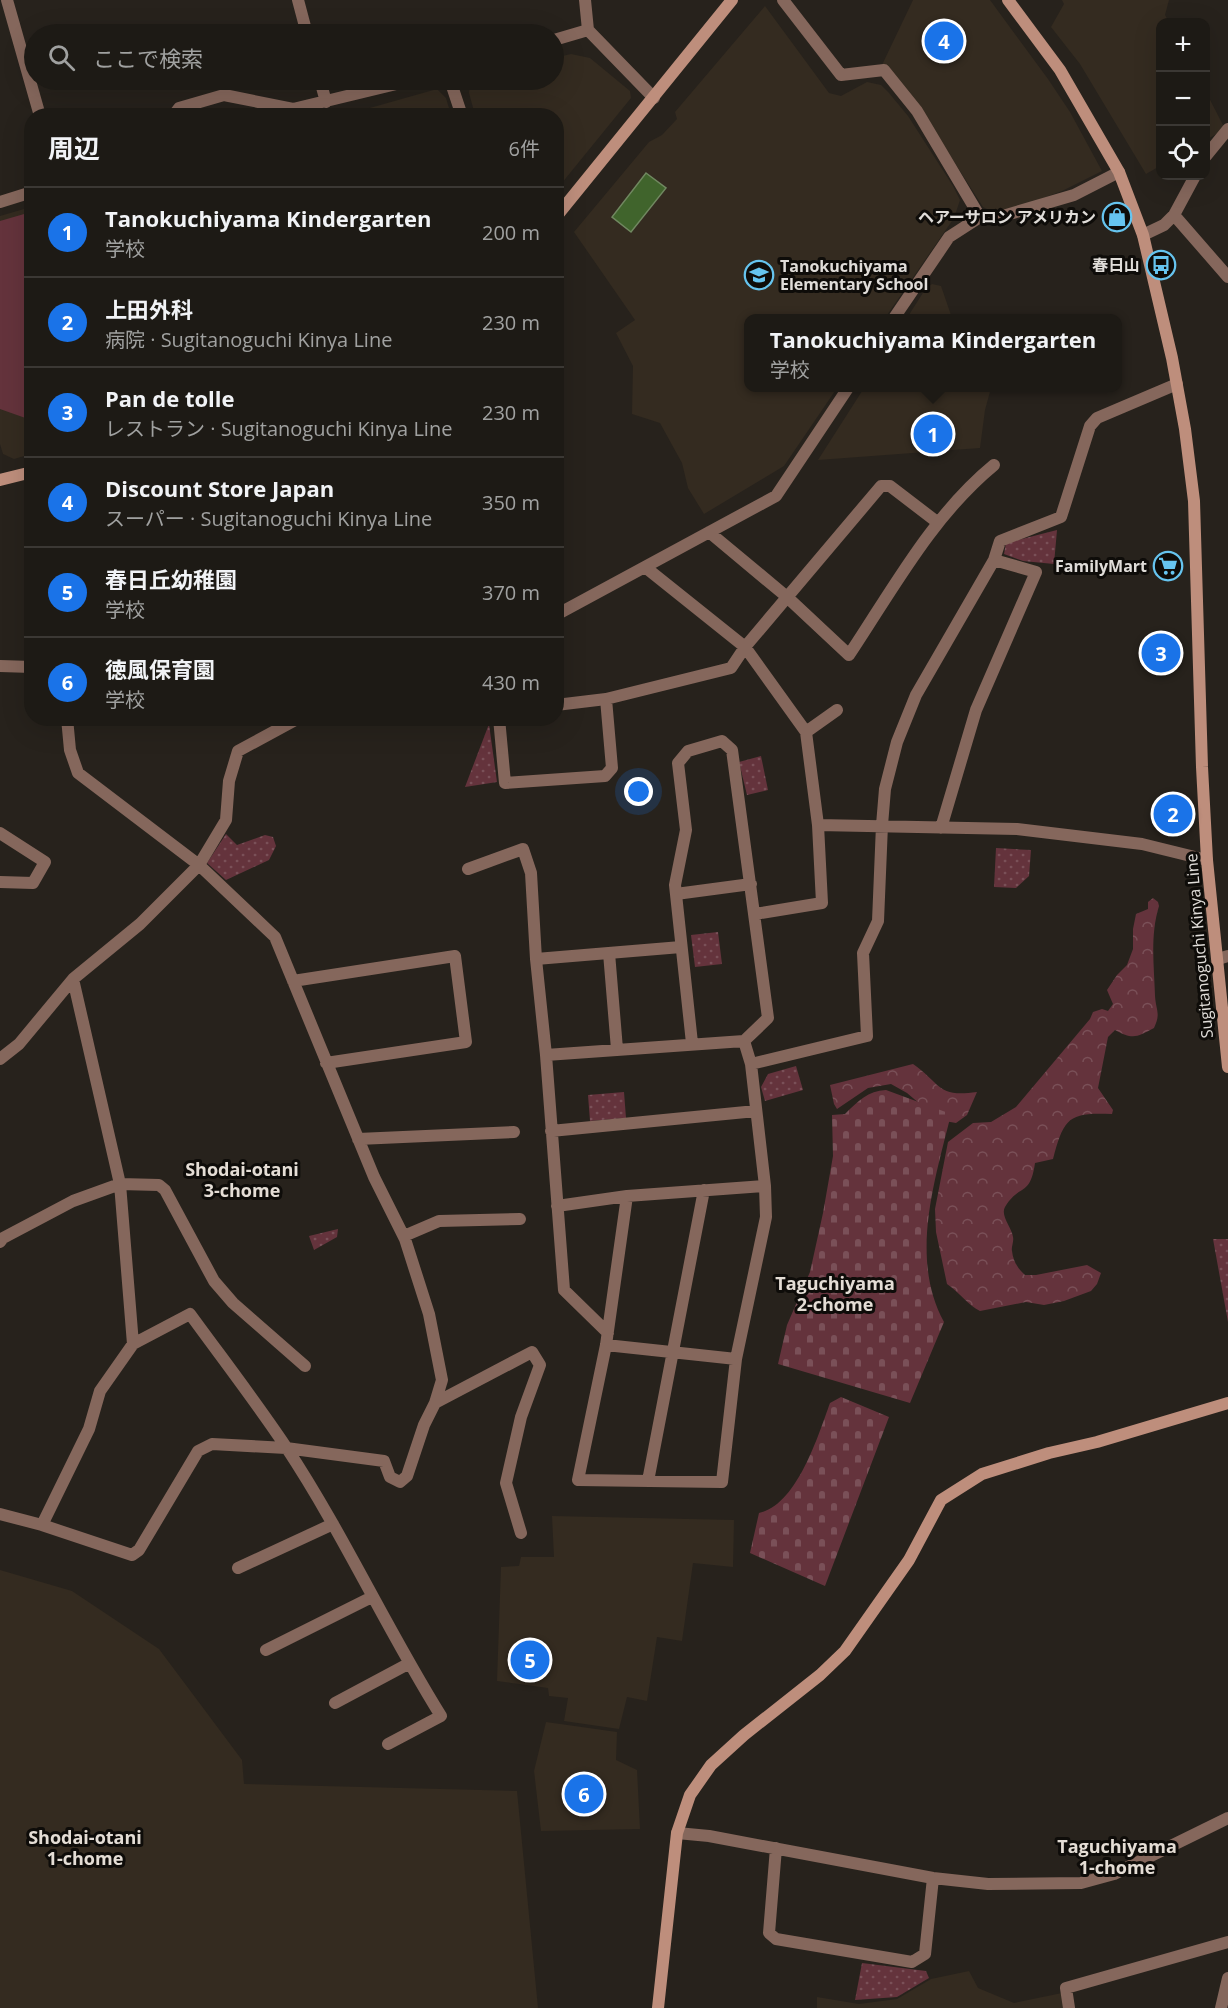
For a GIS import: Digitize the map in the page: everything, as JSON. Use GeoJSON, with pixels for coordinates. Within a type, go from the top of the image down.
{"type":"FeatureCollection","features":[{"type":"Feature","properties":{"kind":"street"},"geometry":{"type":"LineString","coordinates":[[7,0],[24,60]]}},
{"type":"Feature","properties":{"kind":"street"},"geometry":{"type":"LineString","coordinates":[[298,0],[304,24]]}},
{"type":"Feature","properties":{"kind":"street"},"geometry":{"type":"LineString","coordinates":[[585,0],[588,30],[654,98]]}},
{"type":"Feature","properties":{"kind":"street"},"geometry":{"type":"LineString","coordinates":[[564,208],[732,0]]}},
{"type":"Feature","properties":{"kind":"street"},"geometry":{"type":"LineString","coordinates":[[783,0],[841,75],[884,70],[917,111],[980,217]]}},
{"type":"Feature","properties":{"kind":"street","name":"Sugitanoguchi Kinya Line"},"geometry":{"type":"LineString","coordinates":[[1008,0],[1060,70],[1119,172],[1143,235],[1177,384],[1194,501],[1202,755],[1208,860],[1223,958],[1228,1068]]}},
{"type":"Feature","properties":{"kind":"street"},"geometry":{"type":"LineString","coordinates":[[564,37],[588,30]]}},
{"type":"Feature","properties":{"kind":"street"},"geometry":{"type":"LineString","coordinates":[[33,90],[38,108]]}},
{"type":"Feature","properties":{"kind":"street"},"geometry":{"type":"LineString","coordinates":[[323,90],[326,102]]}},
{"type":"Feature","properties":{"kind":"street"},"geometry":{"type":"LineString","coordinates":[[298,108],[373,90]]}},
{"type":"Feature","properties":{"kind":"street"},"geometry":{"type":"LineString","coordinates":[[453,90],[459,108]]}},
{"type":"Feature","properties":{"kind":"street"},"geometry":{"type":"LineString","coordinates":[[178,108],[224,95],[288,108]]}},
{"type":"Feature","properties":{"kind":"street"},"geometry":{"type":"LineString","coordinates":[[1210,151],[1228,129]]}},
{"type":"Feature","properties":{"kind":"street"},"geometry":{"type":"LineString","coordinates":[[897,314],[949,237],[980,217],[996,218],[1074,195],[1119,172]]}},
{"type":"Feature","properties":{"kind":"street"},"geometry":{"type":"LineString","coordinates":[[1143,235],[1164,225],[1174,215],[1193,180]]}},
{"type":"Feature","properties":{"kind":"street"},"geometry":{"type":"LineString","coordinates":[[0,202],[24,194]]}},
{"type":"Feature","properties":{"kind":"street"},"geometry":{"type":"LineString","coordinates":[[1174,215],[1228,277]]}},
{"type":"Feature","properties":{"kind":"street"},"geometry":{"type":"LineString","coordinates":[[751,1064],[867,1036],[863,952],[878,921],[885,789],[897,742],[916,695],[994,560],[1000,541],[1061,517],[1090,426],[1097,418],[1177,384]]}},
{"type":"Feature","properties":{"kind":"street"},"geometry":{"type":"LineString","coordinates":[[564,611],[776,496],[845,392]]}},
{"type":"Feature","properties":{"kind":"street"},"geometry":{"type":"LineString","coordinates":[[709,532],[787,597],[849,656],[938,522],[971,484],[994,465]]}},
{"type":"Feature","properties":{"kind":"street"},"geometry":{"type":"LineString","coordinates":[[1,477],[24,473]]}},
{"type":"Feature","properties":{"kind":"street"},"geometry":{"type":"LineString","coordinates":[[564,704],[606,699],[731,668],[745,647],[880,486],[890,486],[938,522]]}},
{"type":"Feature","properties":{"kind":"street"},"geometry":{"type":"LineString","coordinates":[[941,828],[976,710],[1036,572],[994,560]]}},
{"type":"Feature","properties":{"kind":"street"},"geometry":{"type":"LineString","coordinates":[[645,567],[745,647],[806,732],[818,825],[822,903],[755,914]]}},
{"type":"Feature","properties":{"kind":"street"},"geometry":{"type":"LineString","coordinates":[[0,666],[24,667]]}},
{"type":"Feature","properties":{"kind":"street"},"geometry":{"type":"LineString","coordinates":[[500,726],[505,783],[605,776],[612,768],[606,699]]}},
{"type":"Feature","properties":{"kind":"street"},"geometry":{"type":"LineString","coordinates":[[806,732],[837,710]]}},
{"type":"Feature","properties":{"kind":"street"},"geometry":{"type":"LineString","coordinates":[[0,1514],[42,1525],[132,1556],[139,1550],[198,1451],[212,1444],[286,1448],[384,1461],[390,1477],[400,1482],[407,1476],[442,1380],[429,1314],[404,1236],[374,1177],[275,937],[199,864],[78,773],[70,750],[68,726]]}},
{"type":"Feature","properties":{"kind":"street"},"geometry":{"type":"LineString","coordinates":[[2,1054],[19,1044],[73,980],[140,924],[199,864],[226,820],[229,781],[238,752],[285,726]]}},
{"type":"Feature","properties":{"kind":"street"},"geometry":{"type":"LineString","coordinates":[[546,1055],[744,1041],[768,1018],[732,750],[722,741],[688,751],[678,763],[686,830],[675,885],[692,1044]]}},
{"type":"Feature","properties":{"kind":"street"},"geometry":{"type":"LineString","coordinates":[[818,825],[1017,829],[1142,844],[1208,860]]}},
{"type":"Feature","properties":{"kind":"street"},"geometry":{"type":"LineString","coordinates":[[0,833],[45,862],[33,883],[0,882]]}},
{"type":"Feature","properties":{"kind":"street"},"geometry":{"type":"LineString","coordinates":[[468,869],[523,849],[531,873],[536,959],[546,1055],[564,1290],[607,1339],[672,1352],[736,1359]]}},
{"type":"Feature","properties":{"kind":"street"},"geometry":{"type":"LineString","coordinates":[[676,894],[751,884]]}},
{"type":"Feature","properties":{"kind":"street"},"geometry":{"type":"LineString","coordinates":[[536,959],[681,947]]}},
{"type":"Feature","properties":{"kind":"street"},"geometry":{"type":"LineString","coordinates":[[609,953],[617,1049]]}},
{"type":"Feature","properties":{"kind":"street"},"geometry":{"type":"LineString","coordinates":[[293,981],[455,956],[466,1042],[326,1063]]}},
{"type":"Feature","properties":{"kind":"street"},"geometry":{"type":"LineString","coordinates":[[73,980],[120,1184],[133,1344]]}},
{"type":"Feature","properties":{"kind":"street"},"geometry":{"type":"LineString","coordinates":[[627,1196],[607,1339],[578,1480],[722,1482],[736,1359],[766,1217],[765,1186],[751,1064],[744,1041]]}},
{"type":"Feature","properties":{"kind":"street"},"geometry":{"type":"LineString","coordinates":[[551,1131],[756,1112]]}},
{"type":"Feature","properties":{"kind":"street"},"geometry":{"type":"LineString","coordinates":[[358,1139],[514,1132]]}},
{"type":"Feature","properties":{"kind":"street"},"geometry":{"type":"LineString","coordinates":[[1,1237],[73,1201],[120,1184],[159,1185],[165,1190],[214,1281],[233,1303],[305,1366]]}},
{"type":"Feature","properties":{"kind":"street"},"geometry":{"type":"LineString","coordinates":[[557,1206],[627,1196],[765,1186]]}},
{"type":"Feature","properties":{"kind":"street"},"geometry":{"type":"LineString","coordinates":[[648,1481],[704,1190]]}},
{"type":"Feature","properties":{"kind":"street"},"geometry":{"type":"LineString","coordinates":[[404,1236],[439,1221],[520,1219]]}},
{"type":"Feature","properties":{"kind":"street"},"geometry":{"type":"LineString","coordinates":[[42,1525],[89,1429],[100,1391],[133,1344],[190,1314],[286,1448],[333,1524],[408,1664],[441,1716],[388,1744]]}},
{"type":"Feature","properties":{"kind":"street"},"geometry":{"type":"LineString","coordinates":[[435,1403],[532,1352],[540,1365],[521,1417],[506,1483],[521,1533]]}},
{"type":"Feature","properties":{"kind":"street"},"geometry":{"type":"LineString","coordinates":[[658,2008],[677,1833],[690,1795],[711,1765],[744,1735],[820,1675],[845,1651],[909,1560],[941,1500],[982,1474],[1049,1453],[1177,1420],[1228,1403]]}},
{"type":"Feature","properties":{"kind":"street"},"geometry":{"type":"LineString","coordinates":[[238,1568],[333,1524]]}},
{"type":"Feature","properties":{"kind":"street"},"geometry":{"type":"LineString","coordinates":[[266,1650],[372,1597]]}},
{"type":"Feature","properties":{"kind":"street"},"geometry":{"type":"LineString","coordinates":[[335,1703],[408,1664]]}},
{"type":"Feature","properties":{"kind":"street"},"geometry":{"type":"LineString","coordinates":[[677,1833],[709,1836],[933,1878],[988,1884],[1081,1882],[1114,1874],[1228,1818]]}},
{"type":"Feature","properties":{"kind":"street"},"geometry":{"type":"LineString","coordinates":[[776,1848],[769,1933],[776,1939],[912,1962],[925,1954],[933,1878]]}},
{"type":"Feature","properties":{"kind":"street"},"geometry":{"type":"LineString","coordinates":[[1069,2008],[1066,1988],[1228,1942]]}},
{"type":"Feature","properties":{"kind":"street"},"geometry":{"type":"LineString","coordinates":[[1221,2008],[1228,1978]]}},
{"type":"Feature","properties":{"kind":"shaded area"},"geometry":{"type":"Polygon","coordinates":[[[913,0],[990,0],[1070,112],[1102,171],[1062,191],[1030,203],[993,212],[983,207],[944,146],[882,65],[913,0]]]}},
{"type":"Feature","properties":{"kind":"shaded area"},"geometry":{"type":"Polygon","coordinates":[[[1062,0],[1169,0],[1165,15],[1167,18],[1156,18],[1156,168],[1146,174],[1080,64],[1051,27],[1064,4],[1062,0]]]}},
{"type":"Feature","properties":{"kind":"shaded area","name":"Tanokuchiyama Elementary School"},"geometry":{"type":"Polygon","coordinates":[[[765,6],[829,93],[841,96],[867,82],[881,85],[908,116],[960,200],[954,218],[888,314],[744,314],[744,392],[834,392],[784,466],[704,514],[688,488],[682,463],[660,423],[632,414],[633,366],[616,333],[635,320],[574,232],[649,142],[662,135],[677,119],[675,112],[765,6]]]}},
{"type":"Feature","properties":{"kind":"shaded area"},"geometry":{"type":"Polygon","coordinates":[[[571,54],[590,58],[630,91],[631,98],[564,180],[564,108],[473,108],[469,93],[469,90],[564,90],[564,56],[571,54]]]}},
{"type":"Feature","properties":{"kind":"shaded area"},"geometry":{"type":"Polygon","coordinates":[[[438,90],[446,98],[449,108],[370,108],[438,90]]]}},
{"type":"Feature","properties":{"kind":"shaded area"},"geometry":{"type":"Polygon","coordinates":[[[1210,100],[1225,129],[1210,138],[1210,100]]]}},
{"type":"Feature","properties":{"kind":"shaded area"},"geometry":{"type":"Polygon","coordinates":[[[646,173],[666,188],[631,232],[612,217],[646,173]]]}},
{"type":"Feature","properties":{"kind":"shaded area"},"geometry":{"type":"Polygon","coordinates":[[[24,209],[24,456],[14,459],[3,454],[0,444],[0,216],[24,209]]]}},
{"type":"Feature","properties":{"kind":"shaded area"},"geometry":{"type":"Polygon","coordinates":[[[932,284],[941,286],[951,314],[910,314],[926,288],[932,284]]]}},
{"type":"Feature","properties":{"kind":"shaded area"},"geometry":{"type":"Polygon","coordinates":[[[861,392],[990,392],[980,448],[818,460],[861,392]]]}},
{"type":"Feature","properties":{"kind":"shaded area"},"geometry":{"type":"Polygon","coordinates":[[[552,1516],[734,1520],[733,1567],[693,1563],[682,1641],[657,1637],[647,1701],[627,1697],[619,1729],[564,1721],[568,1698],[549,1696],[548,1688],[497,1681],[501,1567],[519,1566],[521,1557],[554,1557],[552,1516]]]}},
{"type":"Feature","properties":{"kind":"shaded area"},"geometry":{"type":"Polygon","coordinates":[[[0,1570],[72,1591],[159,1649],[242,1760],[244,1784],[517,1791],[538,2008],[0,2008],[0,1570]]]}},
{"type":"Feature","properties":{"kind":"shaded area"},"geometry":{"type":"Polygon","coordinates":[[[546,1722],[617,1732],[616,1760],[637,1770],[640,1829],[541,1831],[534,1771],[546,1722]]]}},
{"type":"Feature","properties":{"kind":"shaded area"},"geometry":{"type":"Polygon","coordinates":[[[969,1971],[978,1988],[1014,2003],[1062,1993],[1064,2008],[817,2008],[817,1997],[859,2004],[897,1999],[931,1979],[969,1971]]]}},
{"type":"Feature","properties":{"kind":"green space"},"geometry":{"type":"Polygon","coordinates":[[[24,214],[24,418],[0,409],[0,221],[24,214]]]}},
{"type":"Feature","properties":{"kind":"green space"},"geometry":{"type":"Polygon","coordinates":[[[1057,530],[1054,564],[1023,561],[1004,554],[1006,543],[1057,530]]]}},
{"type":"Feature","properties":{"kind":"green space"},"geometry":{"type":"Polygon","coordinates":[[[488,726],[489,726],[497,782],[465,787],[488,726]]]}},
{"type":"Feature","properties":{"kind":"green space"},"geometry":{"type":"Polygon","coordinates":[[[761,756],[768,790],[747,795],[739,762],[761,756]]]}},
{"type":"Feature","properties":{"kind":"green space"},"geometry":{"type":"Polygon","coordinates":[[[226,834],[237,845],[265,835],[273,837],[276,846],[269,860],[226,880],[207,863],[226,834]]]}},
{"type":"Feature","properties":{"kind":"green space"},"geometry":{"type":"Polygon","coordinates":[[[996,848],[1031,850],[1029,876],[1016,888],[994,887],[996,848]]]}},
{"type":"Feature","properties":{"kind":"green space"},"geometry":{"type":"Polygon","coordinates":[[[1153,898],[1159,906],[1156,917],[1153,962],[1158,1015],[1154,1028],[1135,1036],[1115,1030],[1108,1037],[1098,1088],[1113,1110],[1112,1114],[1086,1114],[1070,1120],[1061,1134],[1053,1159],[1035,1163],[1027,1186],[1010,1200],[1004,1211],[1013,1237],[1013,1258],[1025,1275],[1087,1265],[1101,1273],[1097,1284],[1091,1291],[1064,1301],[1044,1305],[1026,1302],[980,1311],[947,1284],[936,1232],[935,1209],[948,1142],[973,1123],[991,1122],[1016,1107],[1090,1019],[1093,1012],[1102,1009],[1108,1011],[1113,1004],[1107,990],[1127,965],[1133,949],[1136,914],[1148,909],[1148,902],[1153,898]]]}},
{"type":"Feature","properties":{"kind":"green space"},"geometry":{"type":"Polygon","coordinates":[[[718,932],[722,964],[695,967],[691,935],[718,932]]]}},
{"type":"Feature","properties":{"kind":"green space"},"geometry":{"type":"Polygon","coordinates":[[[913,1064],[946,1091],[977,1092],[967,1115],[956,1123],[939,1120],[907,1093],[891,1084],[868,1088],[837,1109],[834,1104],[830,1085],[913,1064]]]}},
{"type":"Feature","properties":{"kind":"green space"},"geometry":{"type":"Polygon","coordinates":[[[796,1066],[803,1090],[765,1101],[761,1087],[768,1074],[796,1066]]]}},
{"type":"Feature","properties":{"kind":"green space"},"geometry":{"type":"Polygon","coordinates":[[[886,1090],[951,1114],[928,1219],[927,1245],[928,1272],[934,1297],[944,1322],[910,1403],[778,1364],[787,1325],[810,1272],[823,1213],[833,1156],[832,1115],[845,1114],[869,1095],[886,1090]]]}},
{"type":"Feature","properties":{"kind":"green space"},"geometry":{"type":"Polygon","coordinates":[[[624,1092],[626,1118],[590,1121],[588,1095],[624,1092]]]}},
{"type":"Feature","properties":{"kind":"green space"},"geometry":{"type":"Polygon","coordinates":[[[338,1229],[337,1237],[314,1250],[309,1236],[338,1229]]]}},
{"type":"Feature","properties":{"kind":"green space"},"geometry":{"type":"Polygon","coordinates":[[[1213,1239],[1228,1239],[1228,1322],[1213,1239]]]}},
{"type":"Feature","properties":{"kind":"green space"},"geometry":{"type":"Polygon","coordinates":[[[841,1397],[889,1417],[825,1586],[750,1553],[759,1513],[772,1507],[784,1497],[795,1483],[812,1450],[830,1403],[841,1397]]]}},
{"type":"Feature","properties":{"kind":"green space"},"geometry":{"type":"Polygon","coordinates":[[[862,1963],[926,1971],[929,1978],[897,1997],[855,2000],[862,1963]]]}},
{"type":"Feature","properties":{"kind":"place","name":"Discount Store Japan"},"geometry":{"type":"Point","coordinates":[944,41]}},
{"type":"Feature","properties":{"kind":"place","name":"ヘアーサロン アメリカン"},"geometry":{"type":"Point","coordinates":[1117,217]}},
{"type":"Feature","properties":{"kind":"place","name":"春日山"},"geometry":{"type":"Point","coordinates":[1161,265]}},
{"type":"Feature","properties":{"kind":"place","name":"Tanokuchiyama Elementary School"},"geometry":{"type":"Point","coordinates":[759,275]}},
{"type":"Feature","properties":{"kind":"place","name":"Tanokuchiyama Kindergarten"},"geometry":{"type":"Point","coordinates":[933,434]}},
{"type":"Feature","properties":{"kind":"place","name":"FamilyMart"},"geometry":{"type":"Point","coordinates":[1168,566]}},
{"type":"Feature","properties":{"kind":"place","name":"Pan de tolle"},"geometry":{"type":"Point","coordinates":[1161,653]}},
{"type":"Feature","properties":{"kind":"place","name":"上田外科"},"geometry":{"type":"Point","coordinates":[1173,814]}},
{"type":"Feature","properties":{"kind":"place","name":"春日丘幼稚園"},"geometry":{"type":"Point","coordinates":[530,1660]}},
{"type":"Feature","properties":{"kind":"place","name":"徳風保育園"},"geometry":{"type":"Point","coordinates":[584,1794]}},
{"type":"Feature","properties":{"kind":"district","name":"Shodai-otani 3-chome"},"geometry":{"type":"Point","coordinates":[242,1179]}},
{"type":"Feature","properties":{"kind":"district","name":"Taguchiyama 2-chome"},"geometry":{"type":"Point","coordinates":[835,1293]}},
{"type":"Feature","properties":{"kind":"district","name":"Shodai-otani 1-chome"},"geometry":{"type":"Point","coordinates":[85,1847]}},
{"type":"Feature","properties":{"kind":"district","name":"Taguchiyama 1-chome"},"geometry":{"type":"Point","coordinates":[1117,1856]}}]}
